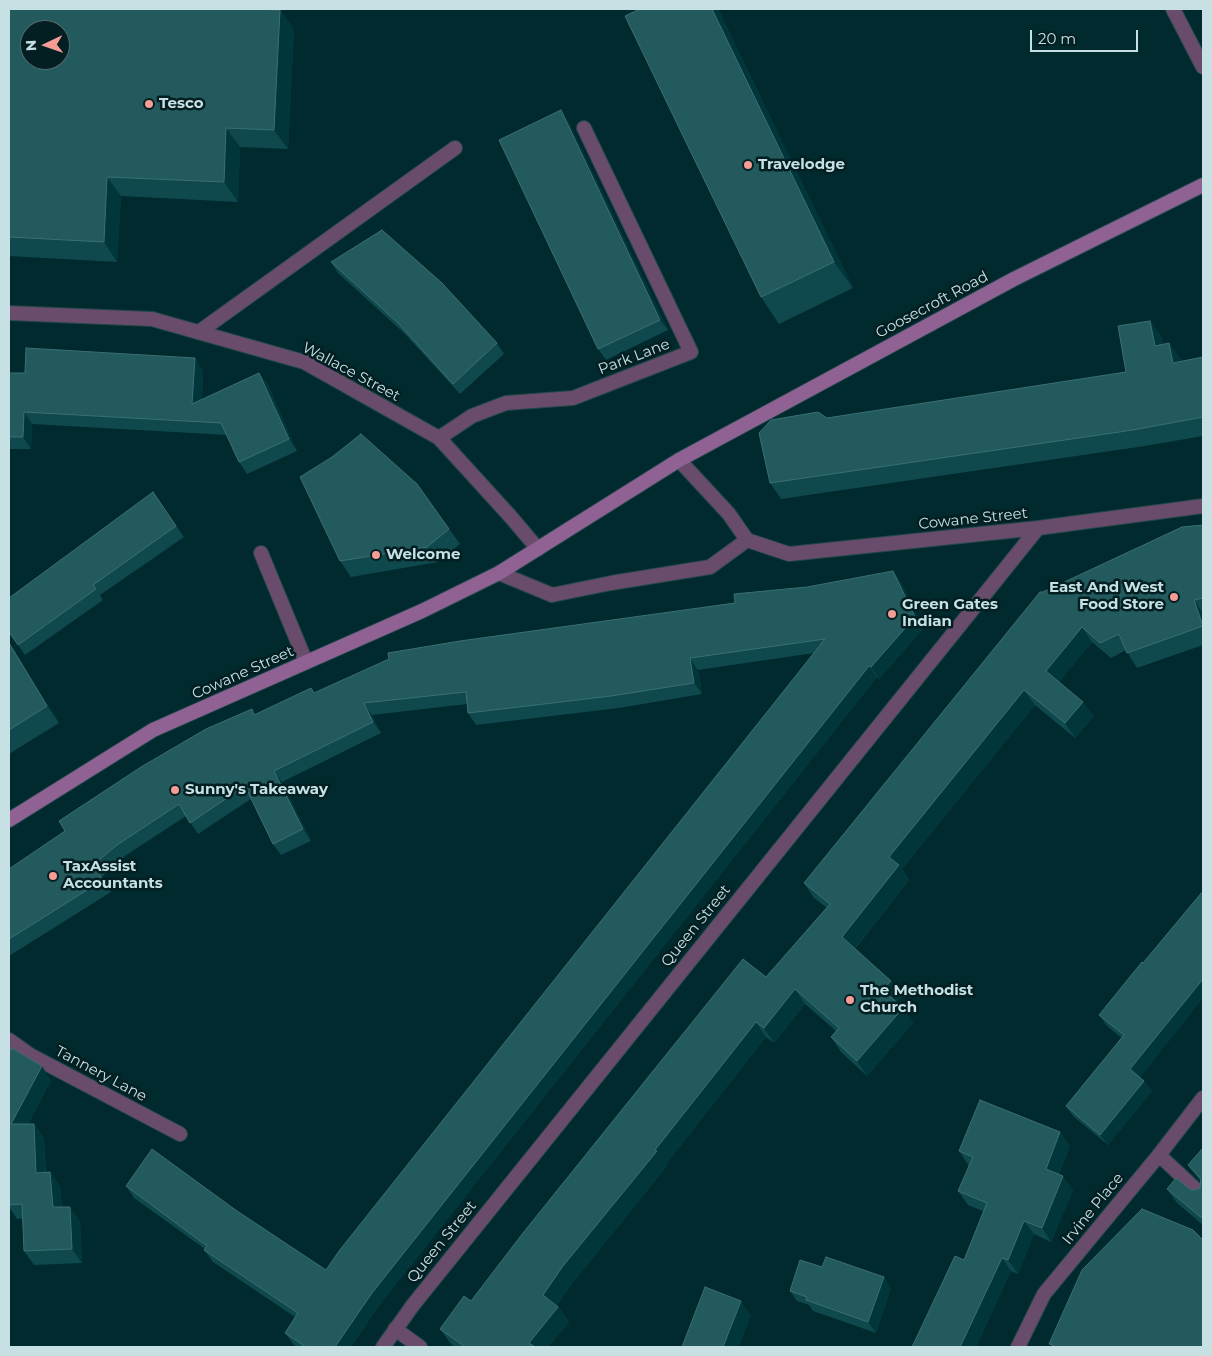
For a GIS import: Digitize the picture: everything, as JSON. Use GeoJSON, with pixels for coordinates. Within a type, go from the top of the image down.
{"type":"FeatureCollection","features":[{"type":"Feature","properties":{"kind":"main road","name":"Goosecroft Road"},"geometry":{"type":"LineString","coordinates":[[679,460],[1014,279],[1203,185]]}},
{"type":"Feature","properties":{"kind":"main road","name":"Cowane Street"},"geometry":{"type":"LineString","coordinates":[[9,820],[153,730],[422,611],[500,573],[679,460]]}},
{"type":"Feature","properties":{"kind":"street"},"geometry":{"type":"LineString","coordinates":[[1173,9],[1203,67]]}},
{"type":"Feature","properties":{"kind":"street","name":"Park Lane"},"geometry":{"type":"LineString","coordinates":[[439,438],[472,416],[506,402],[573,398],[691,352],[584,128]]}},
{"type":"Feature","properties":{"kind":"street"},"geometry":{"type":"LineString","coordinates":[[199,332],[455,148]]}},
{"type":"Feature","properties":{"kind":"street","name":"Wallace Street"},"geometry":{"type":"LineString","coordinates":[[9,313],[152,318],[304,362],[439,438],[538,549]]}},
{"type":"Feature","properties":{"kind":"street"},"geometry":{"type":"LineString","coordinates":[[500,573],[552,595],[710,566],[747,540],[729,514],[679,460]]}},
{"type":"Feature","properties":{"kind":"street","name":"Cowane Street"},"geometry":{"type":"LineString","coordinates":[[747,540],[789,554],[1038,528],[1203,506]]}},
{"type":"Feature","properties":{"kind":"street","name":"Queen Street"},"geometry":{"type":"LineString","coordinates":[[383,1347],[395,1329],[1038,528]]}},
{"type":"Feature","properties":{"kind":"street"},"geometry":{"type":"LineString","coordinates":[[261,553],[306,662]]}},
{"type":"Feature","properties":{"kind":"street","name":"Tannery Lane"},"geometry":{"type":"LineString","coordinates":[[9,1040],[30,1056],[180,1134]]}},
{"type":"Feature","properties":{"kind":"street","name":"Irvine Place"},"geometry":{"type":"LineString","coordinates":[[1018,1347],[1044,1294],[1203,1098]]}},
{"type":"Feature","properties":{"kind":"street"},"geometry":{"type":"LineString","coordinates":[[1159,1154],[1203,1196]]}},
{"type":"Feature","properties":{"kind":"street"},"geometry":{"type":"LineString","coordinates":[[395,1329],[420,1347]]}},
{"type":"Feature","properties":{"kind":"building","name":"Tesco"},"geometry":{"type":"Polygon","coordinates":[[[9,9],[280,10],[274,130],[226,128],[224,182],[107,177],[104,242],[9,237],[9,9]]]}},
{"type":"Feature","properties":{"kind":"building","name":"Travelodge"},"geometry":{"type":"Polygon","coordinates":[[[640,9],[712,9],[834,262],[761,297],[625,16],[640,9]]]}},
{"type":"Feature","properties":{"kind":"building"},"geometry":{"type":"Polygon","coordinates":[[[561,110],[660,320],[598,349],[499,140],[561,110]]]}},
{"type":"Feature","properties":{"kind":"building"},"geometry":{"type":"Polygon","coordinates":[[[382,230],[442,283],[497,343],[453,384],[398,323],[331,262],[382,230]]]}},
{"type":"Feature","properties":{"kind":"building"},"geometry":{"type":"Polygon","coordinates":[[[1150,321],[1155,346],[1169,343],[1173,363],[1203,357],[1203,417],[1133,430],[770,483],[759,433],[771,420],[818,412],[827,418],[1126,372],[1118,326],[1150,321]]]}},
{"type":"Feature","properties":{"kind":"building"},"geometry":{"type":"Polygon","coordinates":[[[26,348],[195,358],[192,404],[259,373],[289,439],[239,462],[221,423],[24,412],[23,437],[9,437],[9,373],[25,373],[26,348]]]}},
{"type":"Feature","properties":{"kind":"building"},"geometry":{"type":"Polygon","coordinates":[[[361,434],[417,484],[449,529],[427,547],[340,561],[300,477],[332,457],[361,434]]]}},
{"type":"Feature","properties":{"kind":"building"},"geometry":{"type":"Polygon","coordinates":[[[153,492],[176,526],[93,585],[96,589],[18,645],[9,632],[9,598],[153,492]]]}},
{"type":"Feature","properties":{"kind":"building"},"geometry":{"type":"Polygon","coordinates":[[[1203,525],[1203,598],[1194,600],[1203,626],[1127,653],[1119,634],[1100,643],[1082,627],[1046,671],[1083,702],[1065,723],[1024,690],[889,857],[899,865],[842,937],[891,981],[883,990],[903,1008],[857,1061],[831,1037],[839,1028],[795,989],[764,1028],[756,1022],[655,1150],[657,1151],[563,1266],[543,1295],[558,1307],[529,1343],[535,1347],[465,1347],[440,1329],[464,1296],[471,1301],[523,1233],[743,959],[766,977],[830,904],[804,883],[1040,592],[1182,527],[1203,525]]]}},
{"type":"Feature","properties":{"kind":"building"},"geometry":{"type":"Polygon","coordinates":[[[893,571],[915,617],[871,667],[869,666],[372,1293],[335,1347],[306,1347],[285,1333],[298,1313],[204,1250],[207,1246],[126,1186],[152,1149],[237,1211],[326,1270],[339,1251],[825,639],[690,658],[694,683],[611,696],[468,713],[466,692],[364,703],[373,722],[274,771],[303,829],[273,844],[245,786],[190,823],[179,804],[117,845],[93,865],[103,880],[9,939],[9,869],[65,831],[59,821],[141,767],[206,729],[252,709],[254,715],[311,688],[314,693],[389,659],[388,653],[460,641],[735,603],[734,594],[807,587],[893,571]]]}},
{"type":"Feature","properties":{"kind":"building"},"geometry":{"type":"Polygon","coordinates":[[[9,643],[47,706],[9,730],[9,643]]]}},
{"type":"Feature","properties":{"kind":"building"},"geometry":{"type":"Polygon","coordinates":[[[1203,891],[1203,979],[1130,1069],[1144,1081],[1100,1135],[1066,1106],[1124,1035],[1099,1015],[1203,891]]]}},
{"type":"Feature","properties":{"kind":"building"},"geometry":{"type":"Polygon","coordinates":[[[12,1048],[42,1066],[11,1124],[34,1124],[36,1173],[50,1172],[53,1207],[70,1207],[72,1249],[24,1251],[22,1204],[9,1205],[9,1053],[12,1048]]]}},
{"type":"Feature","properties":{"kind":"building"},"geometry":{"type":"Polygon","coordinates":[[[980,1100],[1060,1132],[1046,1169],[1063,1176],[1042,1228],[1024,1221],[1008,1260],[1002,1258],[960,1347],[912,1347],[955,1256],[964,1260],[987,1203],[958,1191],[973,1157],[959,1151],[980,1100]]]}},
{"type":"Feature","properties":{"kind":"building"},"geometry":{"type":"Polygon","coordinates":[[[1203,1148],[1203,1219],[1167,1189],[1176,1178],[1191,1190],[1200,1188],[1201,1179],[1188,1165],[1203,1148]]]}},
{"type":"Feature","properties":{"kind":"building"},"geometry":{"type":"Polygon","coordinates":[[[1142,1209],[1193,1230],[1203,1240],[1203,1347],[1057,1347],[1049,1344],[1082,1270],[1142,1209]]]}},
{"type":"Feature","properties":{"kind":"building"},"geometry":{"type":"Polygon","coordinates":[[[826,1257],[884,1277],[868,1322],[806,1300],[807,1297],[790,1291],[800,1260],[822,1267],[826,1257]]]}},
{"type":"Feature","properties":{"kind":"building"},"geometry":{"type":"Polygon","coordinates":[[[705,1287],[741,1301],[723,1347],[682,1347],[705,1287]]]}},
{"type":"Feature","properties":{"kind":"place","name":"Tesco"},"geometry":{"type":"Point","coordinates":[149,104]}},
{"type":"Feature","properties":{"kind":"place","name":"Travelodge"},"geometry":{"type":"Point","coordinates":[748,165]}},
{"type":"Feature","properties":{"kind":"place","name":"Welcome"},"geometry":{"type":"Point","coordinates":[376,555]}},
{"type":"Feature","properties":{"kind":"place","name":"East And West Food Store"},"geometry":{"type":"Point","coordinates":[1174,597]}},
{"type":"Feature","properties":{"kind":"place","name":"Green Gates Indian"},"geometry":{"type":"Point","coordinates":[892,614]}},
{"type":"Feature","properties":{"kind":"place","name":"Sunny's Takeaway"},"geometry":{"type":"Point","coordinates":[175,790]}},
{"type":"Feature","properties":{"kind":"place","name":"TaxAssist Accountants"},"geometry":{"type":"Point","coordinates":[53,876]}},
{"type":"Feature","properties":{"kind":"place","name":"The Methodist Church"},"geometry":{"type":"Point","coordinates":[850,1000]}}]}
